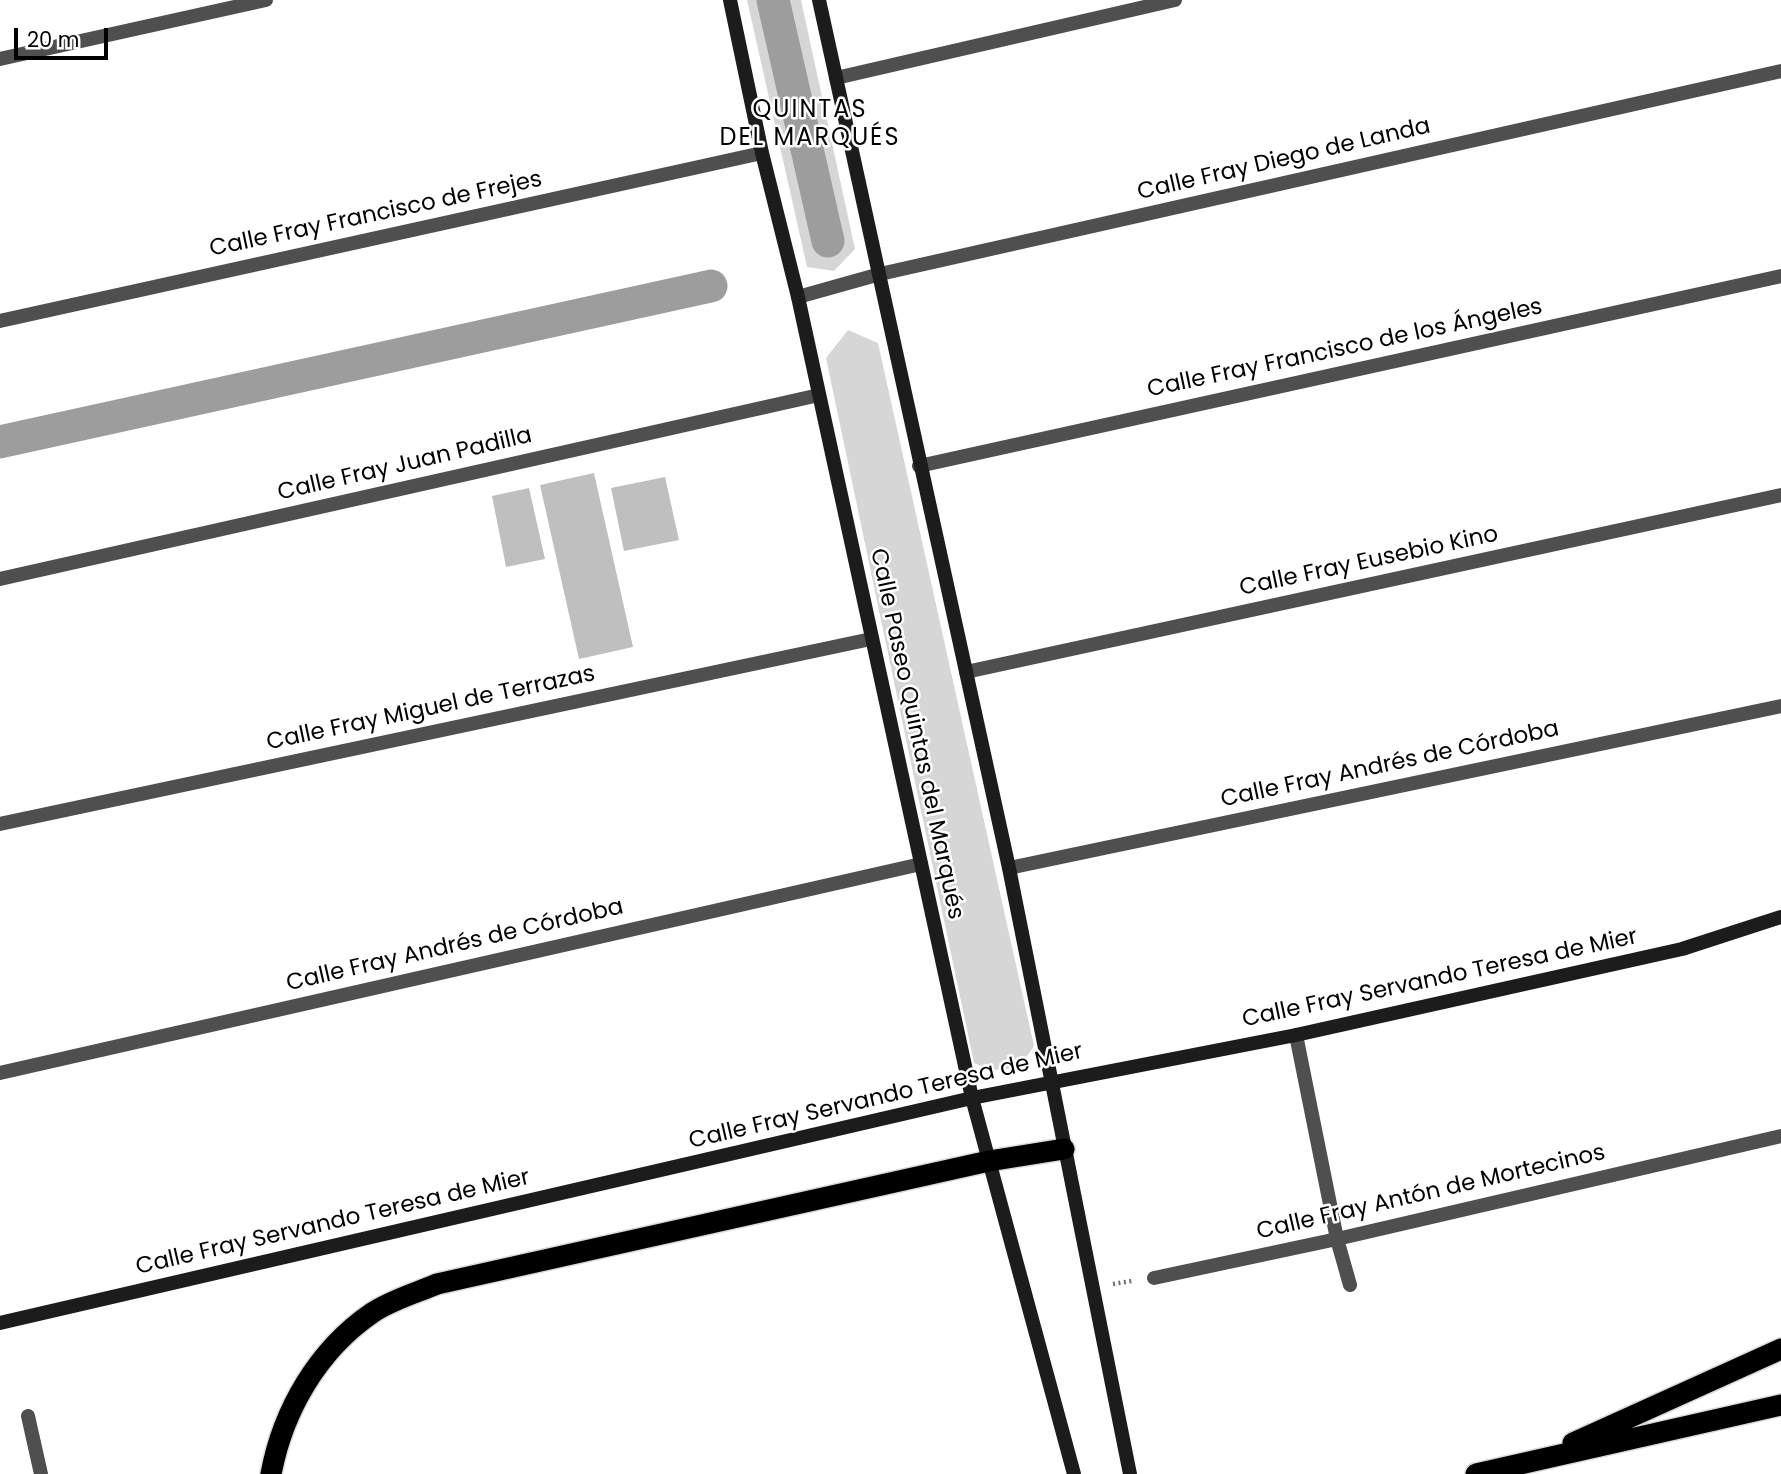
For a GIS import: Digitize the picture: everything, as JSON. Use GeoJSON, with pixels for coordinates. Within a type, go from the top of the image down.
{"type":"FeatureCollection","features":[{"type":"Feature","properties":{"kind":"highway"},"geometry":{"type":"LineString","coordinates":[[271,1474],[276,1450],[298,1396],[325,1355],[373,1312],[436,1284],[989,1161],[1064,1149]]}},
{"type":"Feature","properties":{"kind":"highway"},"geometry":{"type":"LineString","coordinates":[[1532,1461],[1781,1349]]}},
{"type":"Feature","properties":{"kind":"highway"},"geometry":{"type":"LineString","coordinates":[[1476,1474],[1781,1405]]}},
{"type":"Feature","properties":{"kind":"street"},"geometry":{"type":"LineString","coordinates":[[0,59],[266,0]]}},
{"type":"Feature","properties":{"kind":"street","name":"Calle Paseo Quintas del Marqués"},"geometry":{"type":"LineString","coordinates":[[730,0],[762,153],[798,297],[972,1098],[1074,1474]]}},
{"type":"Feature","properties":{"kind":"street"},"geometry":{"type":"LineString","coordinates":[[819,0],[1009,868],[1090,1288],[1130,1474]]}},
{"type":"Feature","properties":{"kind":"street"},"geometry":{"type":"LineString","coordinates":[[836,78],[1175,0]]}},
{"type":"Feature","properties":{"kind":"street","name":"Calle Fray Diego de Landa"},"geometry":{"type":"LineString","coordinates":[[798,297],[880,274],[1781,71]]}},
{"type":"Feature","properties":{"kind":"street","name":"Calle Fray Francisco de Frejes"},"geometry":{"type":"LineString","coordinates":[[0,321],[762,153]]}},
{"type":"Feature","properties":{"kind":"street","name":"Calle Fray Francisco de los Ángeles"},"geometry":{"type":"LineString","coordinates":[[919,466],[1781,276]]}},
{"type":"Feature","properties":{"kind":"street","name":"Calle Fray Juan Padilla"},"geometry":{"type":"LineString","coordinates":[[0,579],[819,395]]}},
{"type":"Feature","properties":{"kind":"street","name":"Calle Fray Eusebio Kino"},"geometry":{"type":"LineString","coordinates":[[966,672],[1781,495]]}},
{"type":"Feature","properties":{"kind":"street","name":"Calle Fray Miguel de Terrazas"},"geometry":{"type":"LineString","coordinates":[[0,824],[871,639]]}},
{"type":"Feature","properties":{"kind":"street","name":"Calle Fray Andrés de Córdoba"},"geometry":{"type":"LineString","coordinates":[[1009,868],[1781,706]]}},
{"type":"Feature","properties":{"kind":"street","name":"Calle Fray Andrés de Córdoba"},"geometry":{"type":"LineString","coordinates":[[0,1073],[921,864]]}},
{"type":"Feature","properties":{"kind":"street","name":"Calle Fray Servando Teresa de Mier"},"geometry":{"type":"LineString","coordinates":[[0,1323],[972,1098],[1296,1035],[1682,950],[1781,917]]}},
{"type":"Feature","properties":{"kind":"street"},"geometry":{"type":"LineString","coordinates":[[1296,1035],[1337,1239],[1350,1285]]}},
{"type":"Feature","properties":{"kind":"street","name":"Calle Fray Antón de Mortecinos"},"geometry":{"type":"LineString","coordinates":[[1154,1278],[1337,1239],[1781,1136]]}},
{"type":"Feature","properties":{"kind":"street"},"geometry":{"type":"LineString","coordinates":[[28,1416],[41,1474]]}},
{"type":"Feature","properties":{"kind":"path"},"geometry":{"type":"LineString","coordinates":[[1090,1288],[1154,1278]]}},
{"type":"Feature","properties":{"kind":"shaded area"},"geometry":{"type":"Polygon","coordinates":[[[747,0],[801,0],[855,249],[834,271],[807,267],[747,0]]]}},
{"type":"Feature","properties":{"kind":"shaded area"},"geometry":{"type":"Polygon","coordinates":[[[848,330],[878,343],[1034,1046],[1022,1061],[1008,1069],[992,1069],[974,1063],[826,358],[848,330]]]}},
{"type":"Feature","properties":{"kind":"building"},"geometry":{"type":"Polygon","coordinates":[[[594,473],[633,647],[579,659],[540,485],[594,473]]]}},
{"type":"Feature","properties":{"kind":"building"},"geometry":{"type":"Polygon","coordinates":[[[665,477],[679,540],[624,551],[611,488],[665,477]]]}},
{"type":"Feature","properties":{"kind":"building"},"geometry":{"type":"Polygon","coordinates":[[[529,488],[545,559],[506,567],[492,496],[529,488]]]}},
{"type":"Feature","properties":{"kind":"waterway"},"geometry":{"type":"LineString","coordinates":[[773,0],[828,241]]}},
{"type":"Feature","properties":{"kind":"waterway"},"geometry":{"type":"LineString","coordinates":[[0,442],[711,286]]}},
{"type":"Feature","properties":{"kind":"district","name":"QUINTAS DEL MARQUÉS"},"geometry":{"type":"Point","coordinates":[810,125]}}]}
